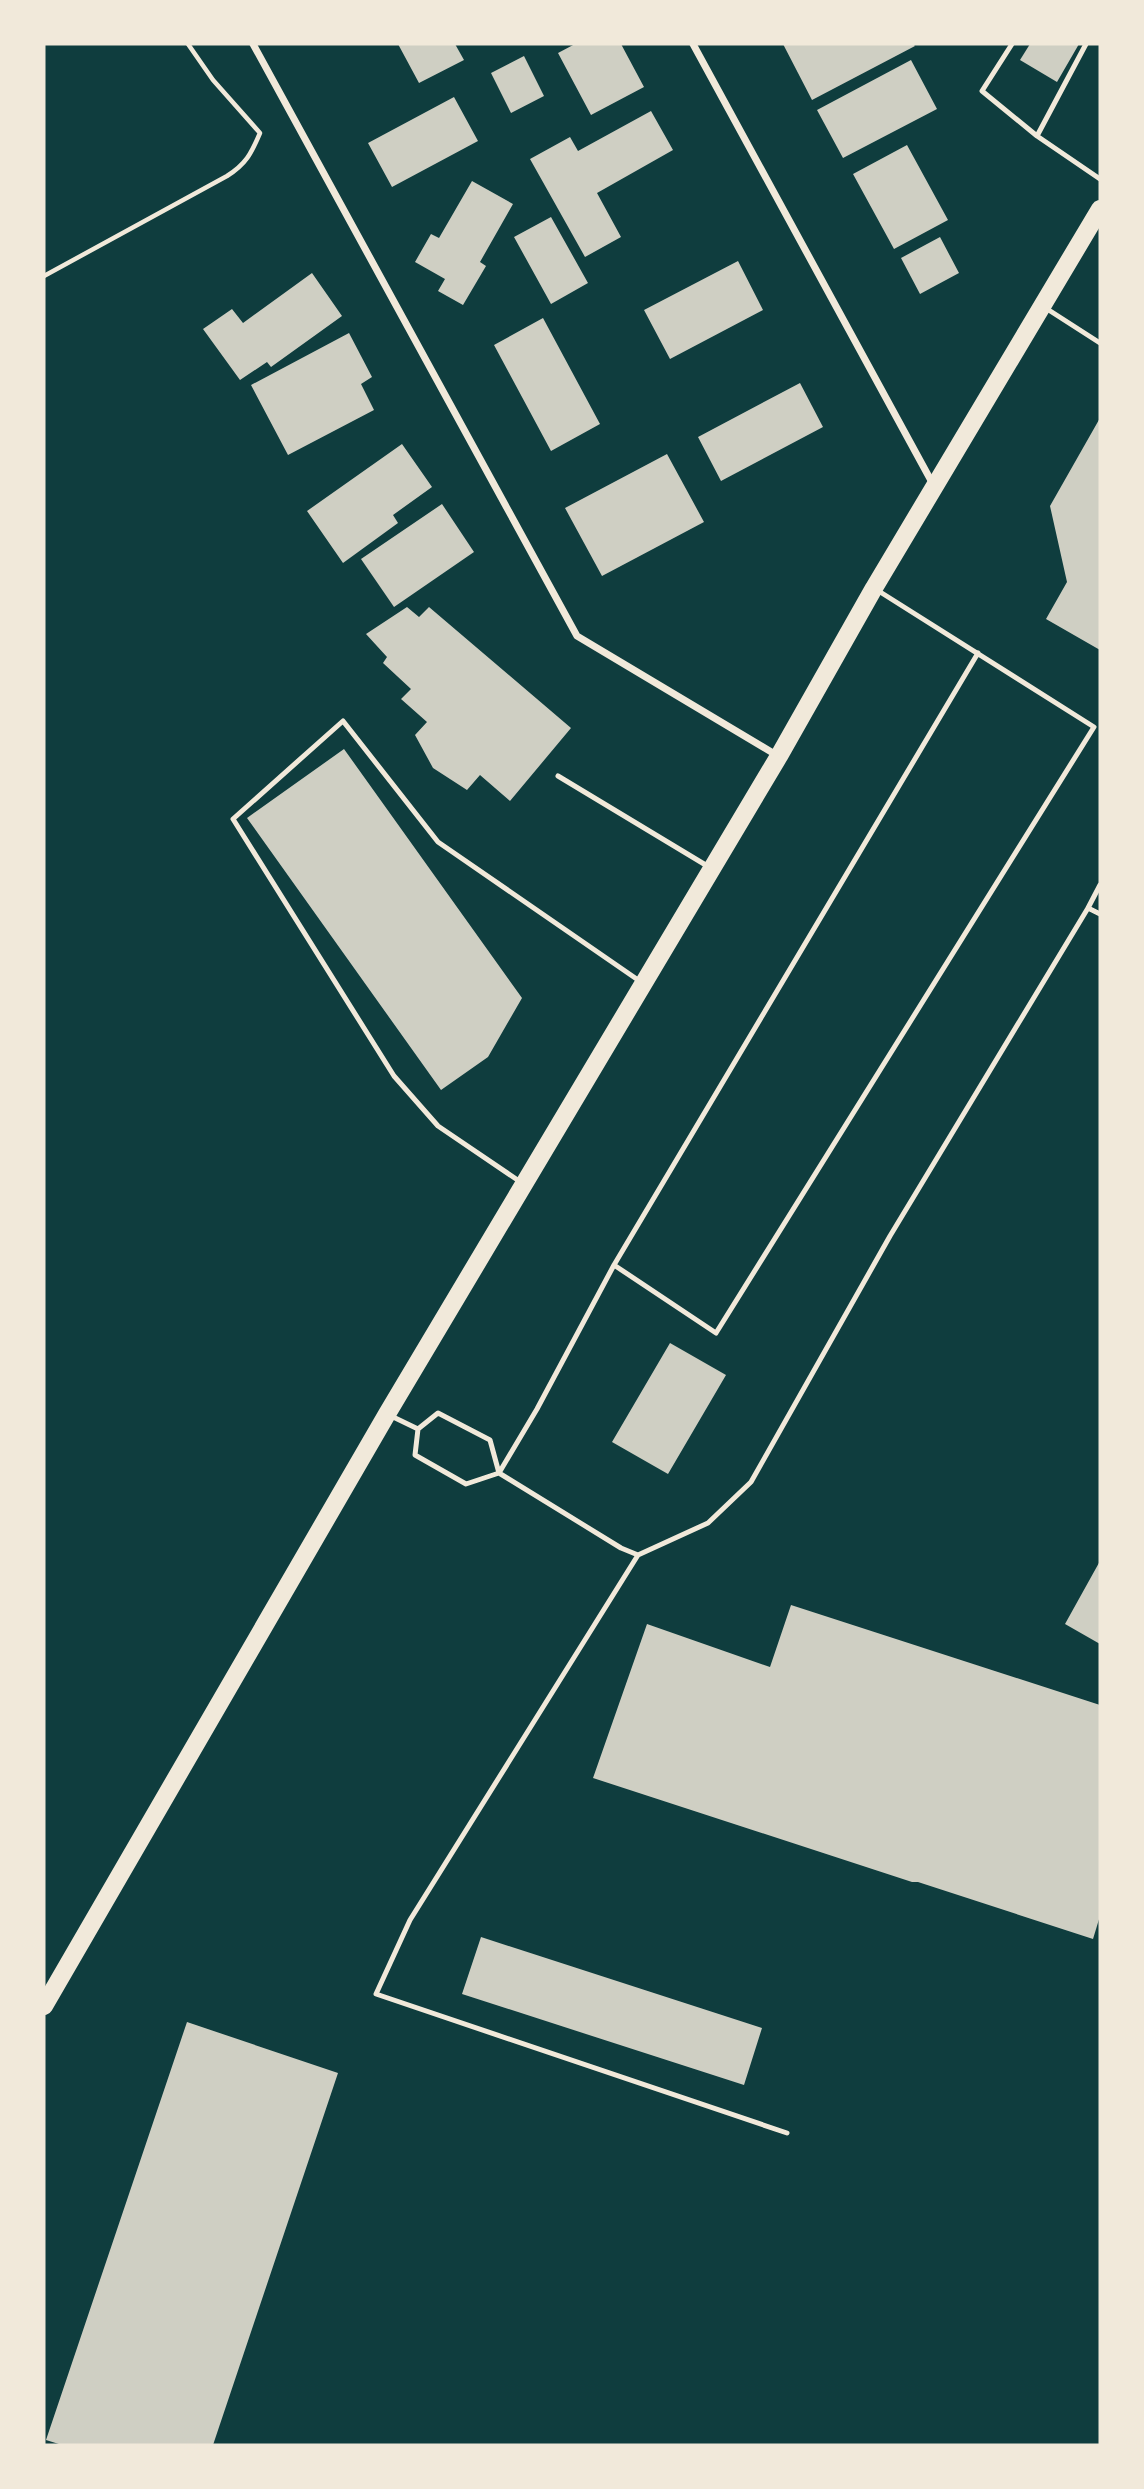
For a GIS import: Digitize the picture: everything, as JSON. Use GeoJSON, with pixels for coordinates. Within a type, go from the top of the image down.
{"type":"FeatureCollection","features":[{"type":"Feature","properties":{"kind":"main road"},"geometry":{"type":"LineString","coordinates":[[44,2006],[387,1414],[779,756],[874,588],[1100,209]]}},
{"type":"Feature","properties":{"kind":"street"},"geometry":{"type":"LineString","coordinates":[[253,44],[577,635],[779,756]]}},
{"type":"Feature","properties":{"kind":"street"},"geometry":{"type":"LineString","coordinates":[[692,44],[934,487]]}},
{"type":"Feature","properties":{"kind":"lane"},"geometry":{"type":"LineString","coordinates":[[1012,44],[982,91],[1037,136],[1100,179]]}},
{"type":"Feature","properties":{"kind":"lane"},"geometry":{"type":"LineString","coordinates":[[1037,136],[1086,44]]}},
{"type":"Feature","properties":{"kind":"lane"},"geometry":{"type":"LineString","coordinates":[[1042,306],[1100,343]]}},
{"type":"Feature","properties":{"kind":"lane"},"geometry":{"type":"LineString","coordinates":[[614,1265],[716,1333],[1094,727],[874,588]]}},
{"type":"Feature","properties":{"kind":"lane"},"geometry":{"type":"LineString","coordinates":[[638,1555],[621,1548],[499,1473],[490,1440],[438,1413],[418,1429],[415,1455],[466,1484],[499,1473],[537,1409],[614,1265],[978,653]]}},
{"type":"Feature","properties":{"kind":"lane"},"geometry":{"type":"LineString","coordinates":[[524,1185],[438,1126],[394,1076],[233,819],[343,721],[439,842],[643,984]]}},
{"type":"Feature","properties":{"kind":"lane"},"geometry":{"type":"LineString","coordinates":[[558,776],[712,868]]}},
{"type":"Feature","properties":{"kind":"lane"},"geometry":{"type":"LineString","coordinates":[[787,2133],[376,1994],[410,1920],[638,1555],[708,1523],[751,1482],[890,1236],[1100,885]]}},
{"type":"Feature","properties":{"kind":"lane"},"geometry":{"type":"LineString","coordinates":[[1088,908],[1100,914]]}},
{"type":"Feature","properties":{"kind":"lane"},"geometry":{"type":"LineString","coordinates":[[387,1414],[418,1429]]}},
{"type":"Feature","properties":{"kind":"path"},"geometry":{"type":"LineString","coordinates":[[44,276],[227,176],[242,166],[251,153],[260,133],[213,80],[188,44]]}},
{"type":"Feature","properties":{"kind":"building"},"geometry":{"type":"Polygon","coordinates":[[[398,44],[455,44],[464,60],[419,83],[398,44]]]}},
{"type":"Feature","properties":{"kind":"building"},"geometry":{"type":"Polygon","coordinates":[[[575,44],[621,44],[644,87],[591,115],[558,53],[575,44]]]}},
{"type":"Feature","properties":{"kind":"building"},"geometry":{"type":"Polygon","coordinates":[[[783,44],[913,44],[915,46],[812,100],[783,44]]]}},
{"type":"Feature","properties":{"kind":"building"},"geometry":{"type":"Polygon","coordinates":[[[1030,44],[1079,44],[1057,82],[1020,60],[1030,44]]]}},
{"type":"Feature","properties":{"kind":"building"},"geometry":{"type":"Polygon","coordinates":[[[524,56],[544,96],[511,113],[491,73],[524,56]]]}},
{"type":"Feature","properties":{"kind":"building"},"geometry":{"type":"Polygon","coordinates":[[[911,60],[937,109],[843,158],[817,110],[911,60]]]}},
{"type":"Feature","properties":{"kind":"building"},"geometry":{"type":"Polygon","coordinates":[[[454,97],[478,141],[392,187],[368,143],[454,97]]]}},
{"type":"Feature","properties":{"kind":"building"},"geometry":{"type":"Polygon","coordinates":[[[651,111],[673,150],[597,193],[621,237],[585,257],[530,159],[570,137],[578,151],[651,111]]]}},
{"type":"Feature","properties":{"kind":"building"},"geometry":{"type":"Polygon","coordinates":[[[907,145],[948,220],[894,249],[853,174],[907,145]]]}},
{"type":"Feature","properties":{"kind":"building"},"geometry":{"type":"Polygon","coordinates":[[[472,181],[513,204],[480,262],[486,266],[463,305],[438,291],[445,279],[415,262],[431,234],[439,238],[472,181]]]}},
{"type":"Feature","properties":{"kind":"building"},"geometry":{"type":"Polygon","coordinates":[[[551,217],[588,283],[551,304],[514,237],[551,217]]]}},
{"type":"Feature","properties":{"kind":"building"},"geometry":{"type":"Polygon","coordinates":[[[940,237],[959,273],[920,294],[901,258],[940,237]]]}},
{"type":"Feature","properties":{"kind":"building"},"geometry":{"type":"Polygon","coordinates":[[[738,261],[763,310],[670,359],[644,310],[738,261]]]}},
{"type":"Feature","properties":{"kind":"building"},"geometry":{"type":"Polygon","coordinates":[[[312,273],[342,316],[271,367],[267,362],[240,380],[203,329],[232,309],[243,323],[312,273]]]}},
{"type":"Feature","properties":{"kind":"building"},"geometry":{"type":"Polygon","coordinates":[[[543,318],[600,424],[551,451],[494,345],[543,318]]]}},
{"type":"Feature","properties":{"kind":"building"},"geometry":{"type":"Polygon","coordinates":[[[349,333],[372,377],[361,384],[374,410],[288,455],[251,385],[349,333]]]}},
{"type":"Feature","properties":{"kind":"building"},"geometry":{"type":"Polygon","coordinates":[[[800,383],[823,427],[721,481],[698,437],[800,383]]]}},
{"type":"Feature","properties":{"kind":"building"},"geometry":{"type":"Polygon","coordinates":[[[1100,418],[1100,650],[1046,619],[1067,582],[1050,506],[1100,418]]]}},
{"type":"Feature","properties":{"kind":"building"},"geometry":{"type":"Polygon","coordinates":[[[402,444],[432,487],[393,515],[398,523],[343,563],[307,511],[402,444]]]}},
{"type":"Feature","properties":{"kind":"building"},"geometry":{"type":"Polygon","coordinates":[[[667,454],[704,522],[602,576],[565,508],[667,454]]]}},
{"type":"Feature","properties":{"kind":"building"},"geometry":{"type":"Polygon","coordinates":[[[442,504],[474,552],[394,607],[361,559],[442,504]]]}},
{"type":"Feature","properties":{"kind":"building"},"geometry":{"type":"Polygon","coordinates":[[[407,607],[419,617],[429,607],[571,728],[510,801],[480,775],[467,790],[433,768],[415,735],[427,722],[401,699],[411,689],[383,663],[387,657],[366,634],[407,607]]]}},
{"type":"Feature","properties":{"kind":"building"},"geometry":{"type":"Polygon","coordinates":[[[344,749],[522,998],[488,1057],[441,1090],[247,818],[344,749]]]}},
{"type":"Feature","properties":{"kind":"building"},"geometry":{"type":"Polygon","coordinates":[[[670,1343],[726,1375],[668,1474],[612,1442],[670,1343]]]}},
{"type":"Feature","properties":{"kind":"building"},"geometry":{"type":"Polygon","coordinates":[[[1100,1561],[1100,1644],[1065,1624],[1100,1561]]]}},
{"type":"Feature","properties":{"kind":"building"},"geometry":{"type":"Polygon","coordinates":[[[791,1605],[1100,1705],[1100,1916],[1093,1939],[593,1778],[647,1624],[770,1667],[791,1605]]]}},
{"type":"Feature","properties":{"kind":"building"},"geometry":{"type":"Polygon","coordinates":[[[481,1937],[762,2028],[744,2085],[462,1994],[481,1937]]]}},
{"type":"Feature","properties":{"kind":"building"},"geometry":{"type":"Polygon","coordinates":[[[187,2022],[338,2073],[213,2445],[62,2445],[46,2440],[187,2022]]]}}]}
